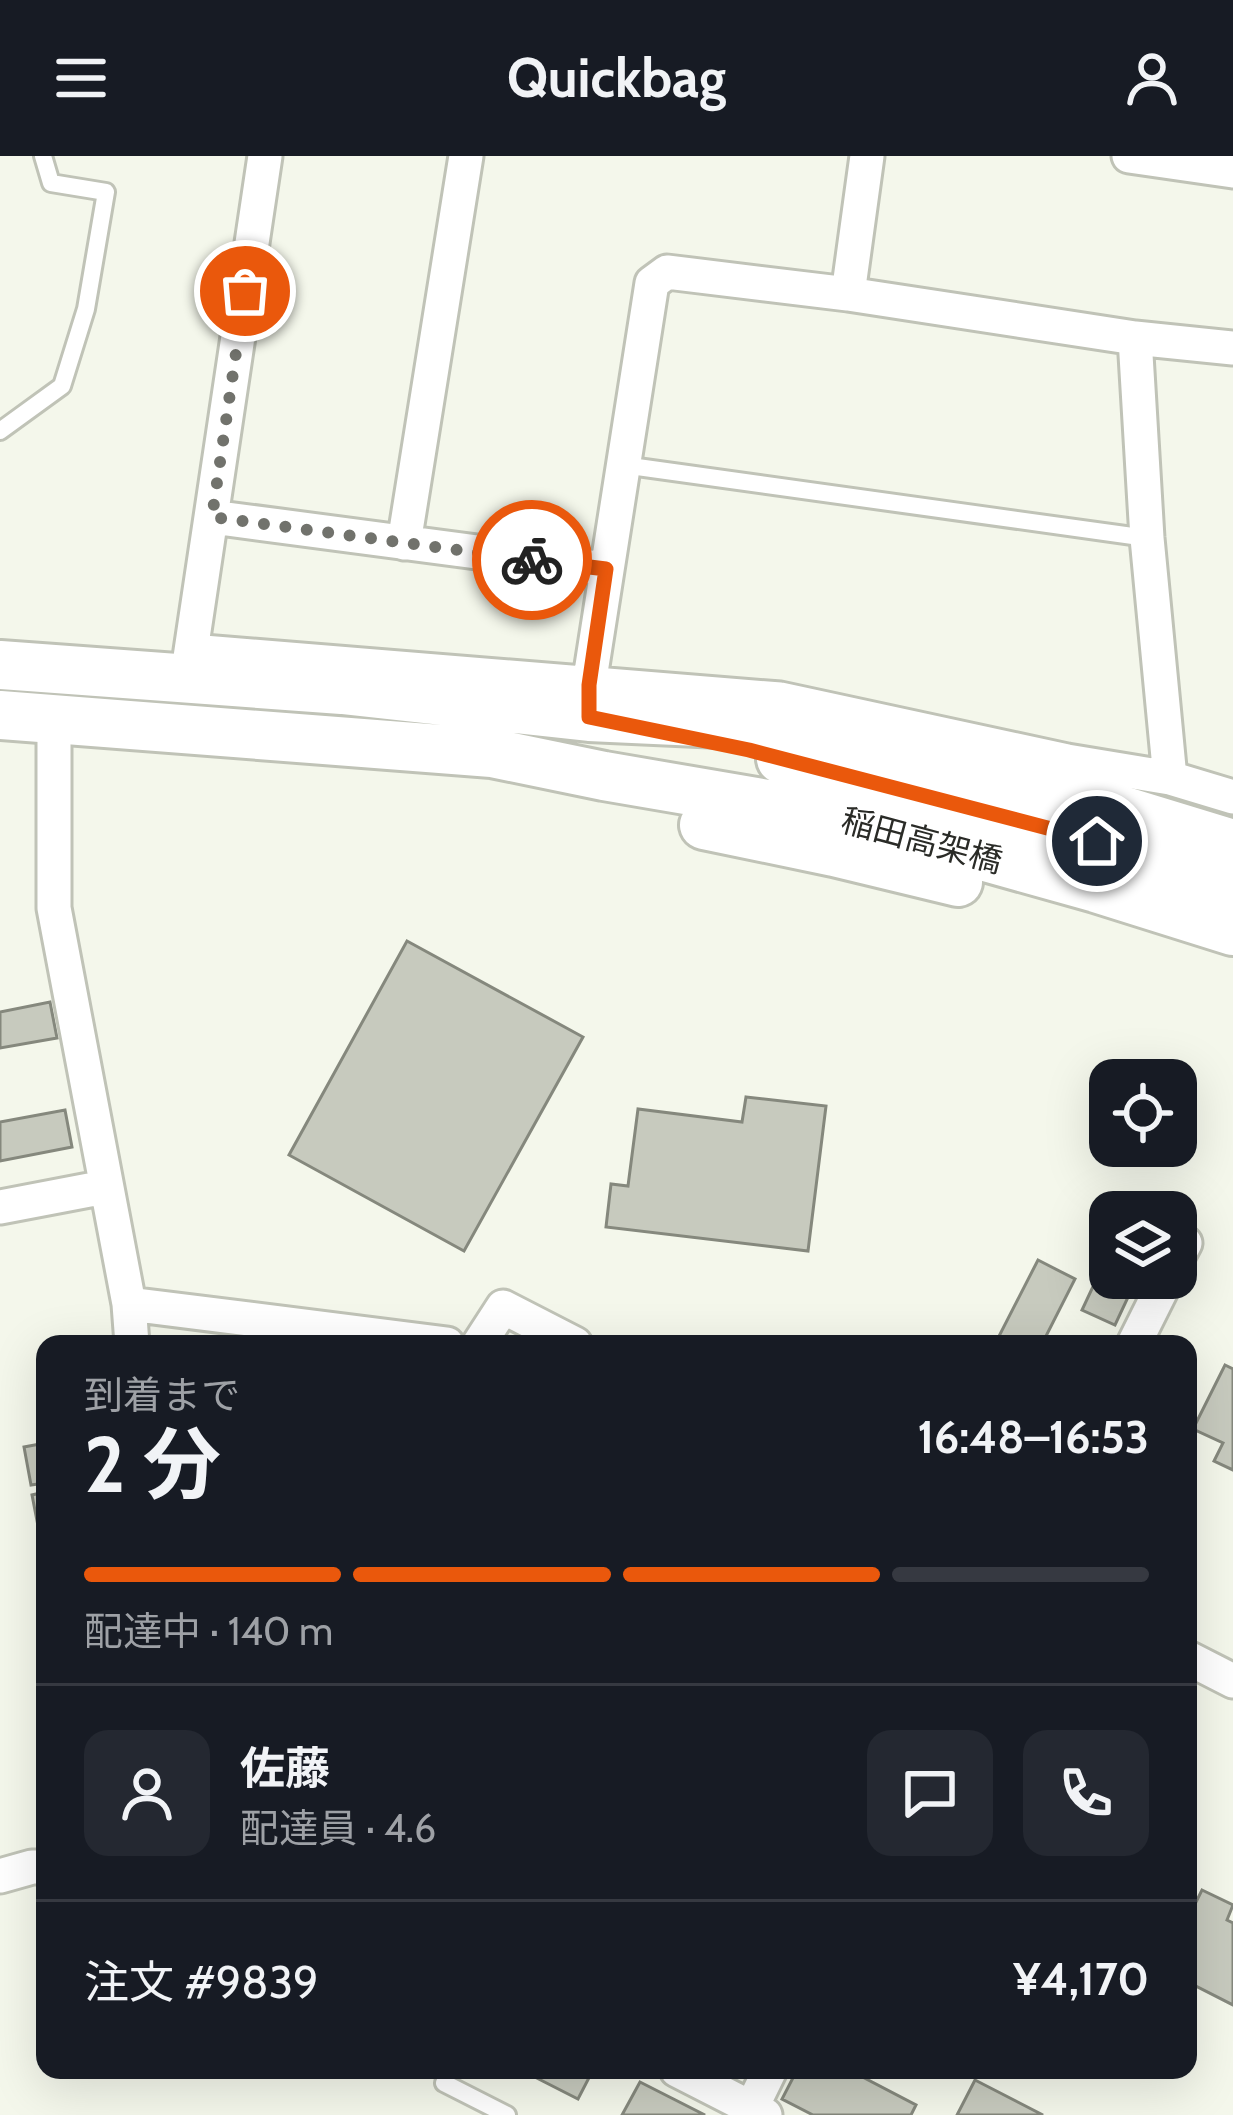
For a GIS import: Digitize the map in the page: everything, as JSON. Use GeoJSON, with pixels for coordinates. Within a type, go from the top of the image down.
{"type":"FeatureCollection","features":[{"type":"Feature","properties":{"kind":"street"},"geometry":{"type":"LineString","coordinates":[[189,665],[265,156]]}},
{"type":"Feature","properties":{"kind":"street"},"geometry":{"type":"LineString","coordinates":[[404,543],[466,156]]}},
{"type":"Feature","properties":{"kind":"street"},"geometry":{"type":"LineString","coordinates":[[848,294],[867,156]]}},
{"type":"Feature","properties":{"kind":"street"},"geometry":{"type":"LineString","coordinates":[[1130,156],[1233,171]]}},
{"type":"Feature","properties":{"kind":"street"},"geometry":{"type":"LineString","coordinates":[[589,701],[652,283],[668,272],[1233,349]]}},
{"type":"Feature","properties":{"kind":"street"},"geometry":{"type":"LineString","coordinates":[[1135,338],[1147,538],[1170,778]]}},
{"type":"Feature","properties":{"kind":"street"},"geometry":{"type":"LineString","coordinates":[[212,517],[606,569]]}},
{"type":"Feature","properties":{"kind":"street"},"geometry":{"type":"LineString","coordinates":[[0,664],[189,665],[342,690],[589,701],[780,699],[1170,778],[1233,797]]}},
{"type":"Feature","properties":{"kind":"street"},"geometry":{"type":"LineString","coordinates":[[589,701],[764,725],[977,766],[1233,844]]}},
{"type":"Feature","properties":{"kind":"street","name":"稲田高架橋"},"geometry":{"type":"LineString","coordinates":[[589,701],[749,750],[1097,841],[1233,886]]}},
{"type":"Feature","properties":{"kind":"street"},"geometry":{"type":"LineString","coordinates":[[0,715],[367,743],[547,793],[834,852],[1058,906],[1233,962]]}},
{"type":"Feature","properties":{"kind":"street"},"geometry":{"type":"LineString","coordinates":[[54,718],[54,908],[131,1335]]}},
{"type":"Feature","properties":{"kind":"street","name":"稲田高架橋"},"geometry":{"type":"LineString","coordinates":[[367,743],[492,753],[842,817],[1233,931]]}},
{"type":"Feature","properties":{"kind":"street"},"geometry":{"type":"LineString","coordinates":[[0,1207],[105,1187]]}},
{"type":"Feature","properties":{"kind":"street"},"geometry":{"type":"LineString","coordinates":[[1138,1335],[1156,1299]]}},
{"type":"Feature","properties":{"kind":"street"},"geometry":{"type":"LineString","coordinates":[[129,1304],[375,1335]]}},
{"type":"Feature","properties":{"kind":"street"},"geometry":{"type":"LineString","coordinates":[[485,1335],[503,1307],[557,1335]]}},
{"type":"Feature","properties":{"kind":"street"},"geometry":{"type":"LineString","coordinates":[[1197,1663],[1233,1681]]}},
{"type":"Feature","properties":{"kind":"street"},"geometry":{"type":"LineString","coordinates":[[0,1876],[36,1867]]}},
{"type":"Feature","properties":{"kind":"street"},"geometry":{"type":"LineString","coordinates":[[693,2079],[755,2113],[767,2079]]}},
{"type":"Feature","properties":{"kind":"lane"},"geometry":{"type":"LineString","coordinates":[[0,431],[62,386],[86,309],[106,192],[51,183],[44,156]]}},
{"type":"Feature","properties":{"kind":"lane"},"geometry":{"type":"LineString","coordinates":[[623,466],[1147,538]]}},
{"type":"Feature","properties":{"kind":"lane"},"geometry":{"type":"LineString","coordinates":[[444,2083],[507,2115]]}},
{"type":"Feature","properties":{"kind":"building"},"geometry":{"type":"Polygon","coordinates":[[[407,941],[583,1037],[464,1251],[289,1155],[407,941]]]}},
{"type":"Feature","properties":{"kind":"building"},"geometry":{"type":"Polygon","coordinates":[[[50,1002],[57,1038],[0,1048],[0,1012],[50,1002]]]}},
{"type":"Feature","properties":{"kind":"building"},"geometry":{"type":"Polygon","coordinates":[[[746,1097],[826,1106],[808,1251],[606,1227],[611,1184],[628,1186],[638,1109],[742,1122],[746,1097]]]}},
{"type":"Feature","properties":{"kind":"building"},"geometry":{"type":"Polygon","coordinates":[[[65,1110],[72,1147],[0,1161],[0,1122],[65,1110]]]}},
{"type":"Feature","properties":{"kind":"building"},"geometry":{"type":"Polygon","coordinates":[[[1038,1260],[1075,1279],[1047,1335],[1000,1335],[1038,1260]]]}},
{"type":"Feature","properties":{"kind":"building"},"geometry":{"type":"Polygon","coordinates":[[[1089,1295],[1089,1299],[1127,1299],[1115,1325],[1082,1310],[1089,1295]]]}},
{"type":"Feature","properties":{"kind":"building"},"geometry":{"type":"Polygon","coordinates":[[[1225,1365],[1233,1369],[1233,1470],[1214,1461],[1223,1443],[1197,1431],[1197,1421],[1225,1365]]]}},
{"type":"Feature","properties":{"kind":"building"},"geometry":{"type":"Polygon","coordinates":[[[36,1445],[36,1484],[31,1485],[24,1447],[36,1445]]]}},
{"type":"Feature","properties":{"kind":"building"},"geometry":{"type":"Polygon","coordinates":[[[1202,1890],[1233,1905],[1227,1920],[1233,1923],[1233,2005],[1197,1987],[1197,1900],[1202,1890]]]}},
{"type":"Feature","properties":{"kind":"building"},"geometry":{"type":"Polygon","coordinates":[[[539,2079],[588,2079],[578,2099],[539,2079]]]}},
{"type":"Feature","properties":{"kind":"building"},"geometry":{"type":"Polygon","coordinates":[[[792,2079],[866,2079],[916,2105],[911,2115],[813,2115],[782,2099],[792,2079]]]}},
{"type":"Feature","properties":{"kind":"building"},"geometry":{"type":"Polygon","coordinates":[[[975,2080],[1043,2115],[957,2115],[975,2080]]]}},
{"type":"Feature","properties":{"kind":"building"},"geometry":{"type":"Polygon","coordinates":[[[640,2082],[705,2115],[622,2115],[640,2082]]]}},
{"type":"Feature","properties":{"kind":"way so far"},"geometry":{"type":"LineString","coordinates":[[245,291],[212,517],[532,560]]}},
{"type":"Feature","properties":{"kind":"route"},"geometry":{"type":"LineString","coordinates":[[532,560],[606,569],[589,685],[589,717],[749,750],[1097,841]]}}]}
